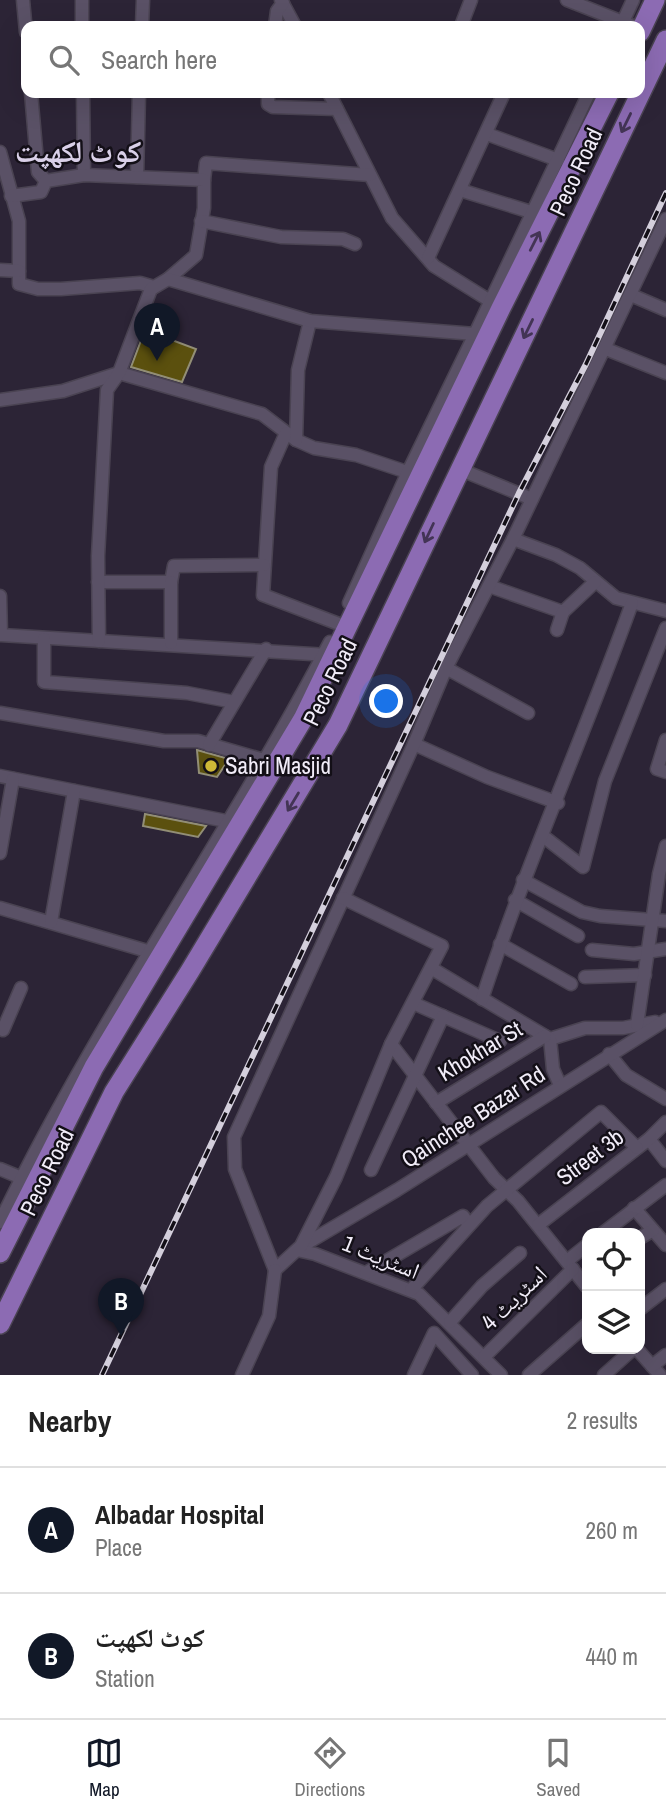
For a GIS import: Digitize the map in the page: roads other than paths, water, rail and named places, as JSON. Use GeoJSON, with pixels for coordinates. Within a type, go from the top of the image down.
{"type":"FeatureCollection","features":[{"type":"Feature","properties":{"kind":"main road"},"geometry":{"type":"LineString","coordinates":[[638,21],[655,0]]}},
{"type":"Feature","properties":{"kind":"main road","name":"Peco Road"},"geometry":{"type":"LineString","coordinates":[[645,84],[666,40]]}},
{"type":"Feature","properties":{"kind":"main road","name":"Peco Road"},"geometry":{"type":"LineString","coordinates":[[0,1253],[29,1181],[156,953],[235,823],[288,746],[496,304],[588,116],[604,98]]}},
{"type":"Feature","properties":{"kind":"main road","name":"Peco Road"},"geometry":{"type":"LineString","coordinates":[[0,1324],[114,1092],[338,724],[638,98]]}},
{"type":"Feature","properties":{"kind":"main road"},"geometry":{"type":"LineString","coordinates":[[564,165],[597,184]]}},
{"type":"Feature","properties":{"kind":"main road"},"geometry":{"type":"LineString","coordinates":[[288,746],[317,761]]}},
{"type":"Feature","properties":{"kind":"street"},"geometry":{"type":"LineString","coordinates":[[23,0],[25,21]]}},
{"type":"Feature","properties":{"kind":"street"},"geometry":{"type":"LineString","coordinates":[[82,0],[82,21]]}},
{"type":"Feature","properties":{"kind":"street"},"geometry":{"type":"LineString","coordinates":[[142,21],[143,0]]}},
{"type":"Feature","properties":{"kind":"street"},"geometry":{"type":"LineString","coordinates":[[463,21],[471,0]]}},
{"type":"Feature","properties":{"kind":"street"},"geometry":{"type":"LineString","coordinates":[[566,0],[618,21]]}},
{"type":"Feature","properties":{"kind":"street"},"geometry":{"type":"LineString","coordinates":[[633,0],[633,21]]}},
{"type":"Feature","properties":{"kind":"street"},"geometry":{"type":"LineString","coordinates":[[276,21],[282,2]]}},
{"type":"Feature","properties":{"kind":"street"},"geometry":{"type":"LineString","coordinates":[[282,2],[292,21]]}},
{"type":"Feature","properties":{"kind":"street"},"geometry":{"type":"LineString","coordinates":[[32,98],[38,172],[46,181]]}},
{"type":"Feature","properties":{"kind":"street"},"geometry":{"type":"LineString","coordinates":[[83,98],[84,175]]}},
{"type":"Feature","properties":{"kind":"street"},"geometry":{"type":"LineString","coordinates":[[136,177],[139,98]]}},
{"type":"Feature","properties":{"kind":"street"},"geometry":{"type":"LineString","coordinates":[[268,98],[268,104],[273,107],[337,109]]}},
{"type":"Feature","properties":{"kind":"street"},"geometry":{"type":"LineString","coordinates":[[332,98],[392,218],[428,258],[496,304]]}},
{"type":"Feature","properties":{"kind":"street"},"geometry":{"type":"LineString","coordinates":[[428,258],[502,98]]}},
{"type":"Feature","properties":{"kind":"street"},"geometry":{"type":"LineString","coordinates":[[588,116],[589,98]]}},
{"type":"Feature","properties":{"kind":"street"},"geometry":{"type":"LineString","coordinates":[[0,853],[7,777],[235,823],[264,760],[330,656],[339,624],[414,475],[475,334],[496,304],[531,212],[564,165],[487,134]]}},
{"type":"Feature","properties":{"kind":"street"},"geometry":{"type":"LineString","coordinates":[[0,152],[19,221],[19,284],[38,289],[140,283],[154,286]]}},
{"type":"Feature","properties":{"kind":"street"},"geometry":{"type":"LineString","coordinates":[[99,641],[98,582],[107,390],[119,373],[150,289],[168,279],[196,255],[206,163],[370,175]]}},
{"type":"Feature","properties":{"kind":"street"},"geometry":{"type":"LineString","coordinates":[[46,181],[84,175],[204,180]]}},
{"type":"Feature","properties":{"kind":"street"},"geometry":{"type":"LineString","coordinates":[[11,196],[41,192],[46,181]]}},
{"type":"Feature","properties":{"kind":"street"},"geometry":{"type":"LineString","coordinates":[[460,190],[531,212]]}},
{"type":"Feature","properties":{"kind":"street"},"geometry":{"type":"LineString","coordinates":[[242,1375],[269,1316],[275,1270],[235,1169],[234,1137],[414,744],[446,668],[513,539],[631,295],[660,248],[666,220]]}},
{"type":"Feature","properties":{"kind":"street"},"geometry":{"type":"LineString","coordinates":[[201,221],[281,237],[343,239],[355,244]]}},
{"type":"Feature","properties":{"kind":"street"},"geometry":{"type":"LineString","coordinates":[[0,270],[19,271]]}},
{"type":"Feature","properties":{"kind":"street"},"geometry":{"type":"LineString","coordinates":[[168,279],[310,321],[475,334]]}},
{"type":"Feature","properties":{"kind":"street"},"geometry":{"type":"LineString","coordinates":[[631,295],[666,310]]}},
{"type":"Feature","properties":{"kind":"street"},"geometry":{"type":"LineString","coordinates":[[310,321],[298,370],[291,437],[271,467],[263,595],[339,624]]}},
{"type":"Feature","properties":{"kind":"street"},"geometry":{"type":"LineString","coordinates":[[606,349],[666,373]]}},
{"type":"Feature","properties":{"kind":"street"},"geometry":{"type":"LineString","coordinates":[[0,400],[63,391],[119,373],[262,414],[291,437],[314,448],[356,455],[414,475]]}},
{"type":"Feature","properties":{"kind":"street"},"geometry":{"type":"LineString","coordinates":[[459,469],[532,499]]}},
{"type":"Feature","properties":{"kind":"street"},"geometry":{"type":"LineString","coordinates":[[513,539],[556,555],[580,568],[616,598],[666,611]]}},
{"type":"Feature","properties":{"kind":"street"},"geometry":{"type":"LineString","coordinates":[[171,643],[171,582],[174,566],[264,565]]}},
{"type":"Feature","properties":{"kind":"street"},"geometry":{"type":"LineString","coordinates":[[98,582],[171,582]]}},
{"type":"Feature","properties":{"kind":"street"},"geometry":{"type":"LineString","coordinates":[[557,630],[563,612],[595,582]]}},
{"type":"Feature","properties":{"kind":"street"},"geometry":{"type":"LineString","coordinates":[[489,586],[563,612]]}},
{"type":"Feature","properties":{"kind":"street"},"geometry":{"type":"LineString","coordinates":[[0,596],[1,635],[266,649],[330,656]]}},
{"type":"Feature","properties":{"kind":"street"},"geometry":{"type":"LineString","coordinates":[[482,999],[515,900],[558,803],[632,603]]}},
{"type":"Feature","properties":{"kind":"street"},"geometry":{"type":"LineString","coordinates":[[543,836],[583,867],[605,781],[666,628]]}},
{"type":"Feature","properties":{"kind":"street"},"geometry":{"type":"LineString","coordinates":[[44,639],[44,682],[187,693],[234,702]]}},
{"type":"Feature","properties":{"kind":"street"},"geometry":{"type":"LineString","coordinates":[[209,745],[266,649]]}},
{"type":"Feature","properties":{"kind":"street"},"geometry":{"type":"LineString","coordinates":[[446,668],[528,713]]}},
{"type":"Feature","properties":{"kind":"street"},"geometry":{"type":"LineString","coordinates":[[0,713],[164,741],[198,741],[264,760]]}},
{"type":"Feature","properties":{"kind":"street"},"geometry":{"type":"LineString","coordinates":[[666,740],[657,769],[666,772]]}},
{"type":"Feature","properties":{"kind":"street"},"geometry":{"type":"LineString","coordinates":[[414,744],[487,777],[558,803]]}},
{"type":"Feature","properties":{"kind":"street"},"geometry":{"type":"LineString","coordinates":[[51,922],[74,791]]}},
{"type":"Feature","properties":{"kind":"street"},"geometry":{"type":"LineString","coordinates":[[637,1025],[649,952],[659,920],[666,845]]}},
{"type":"Feature","properties":{"kind":"street"},"geometry":{"type":"LineString","coordinates":[[523,880],[582,912],[659,920]]}},
{"type":"Feature","properties":{"kind":"street"},"geometry":{"type":"LineString","coordinates":[[275,1270],[299,1248],[336,1177],[391,1044],[442,946],[439,942],[343,898]]}},
{"type":"Feature","properties":{"kind":"street"},"geometry":{"type":"LineString","coordinates":[[515,900],[578,936]]}},
{"type":"Feature","properties":{"kind":"street"},"geometry":{"type":"LineString","coordinates":[[0,908],[156,953]]}},
{"type":"Feature","properties":{"kind":"street"},"geometry":{"type":"LineString","coordinates":[[500,944],[571,984]]}},
{"type":"Feature","properties":{"kind":"street"},"geometry":{"type":"LineString","coordinates":[[592,950],[649,952],[666,949]]}},
{"type":"Feature","properties":{"kind":"street"},"geometry":{"type":"LineString","coordinates":[[431,968],[548,1038],[553,1069],[560,1085]]}},
{"type":"Feature","properties":{"kind":"street"},"geometry":{"type":"LineString","coordinates":[[585,977],[645,975]]}},
{"type":"Feature","properties":{"kind":"street"},"geometry":{"type":"LineString","coordinates":[[3,1030],[21,988]]}},
{"type":"Feature","properties":{"kind":"street"},"geometry":{"type":"LineString","coordinates":[[413,1003],[500,1041]]}},
{"type":"Feature","properties":{"kind":"street"},"geometry":{"type":"LineString","coordinates":[[371,1170],[443,1016]]}},
{"type":"Feature","properties":{"kind":"street","name":"Khokhar St"},"geometry":{"type":"LineString","coordinates":[[436,1102],[548,1038],[585,1028],[637,1025],[666,1020]]}},
{"type":"Feature","properties":{"kind":"street","name":"Qainchee Bazar Rd"},"geometry":{"type":"LineString","coordinates":[[299,1248],[469,1145],[666,1020]]}},
{"type":"Feature","properties":{"kind":"street"},"geometry":{"type":"LineString","coordinates":[[391,1044],[469,1145],[582,1281]]}},
{"type":"Feature","properties":{"kind":"street"},"geometry":{"type":"LineString","coordinates":[[609,1054],[626,1075],[666,1099]]}},
{"type":"Feature","properties":{"kind":"street"},"geometry":{"type":"LineString","coordinates":[[411,1290],[469,1225],[507,1189],[601,1112],[637,1148]]}},
{"type":"Feature","properties":{"kind":"street","name":"Street 3b"},"geometry":{"type":"LineString","coordinates":[[538,1225],[649,1139],[666,1122]]}},
{"type":"Feature","properties":{"kind":"street"},"geometry":{"type":"LineString","coordinates":[[649,1139],[666,1161]]}},
{"type":"Feature","properties":{"kind":"street"},"geometry":{"type":"LineString","coordinates":[[0,1169],[29,1181],[0,1222]]}},
{"type":"Feature","properties":{"kind":"street"},"geometry":{"type":"LineString","coordinates":[[609,1228],[666,1185]]}},
{"type":"Feature","properties":{"kind":"street"},"geometry":{"type":"LineString","coordinates":[[634,1208],[666,1245]]}},
{"type":"Feature","properties":{"kind":"street"},"geometry":{"type":"LineString","coordinates":[[366,1273],[463,1216],[469,1225]]}},
{"type":"Feature","properties":{"kind":"street"},"geometry":{"type":"LineString","coordinates":[[645,1235],[653,1230]]}},
{"type":"Feature","properties":{"kind":"street","name":"اسٹریٹ 1"},"geometry":{"type":"LineString","coordinates":[[299,1248],[411,1290],[450,1322],[501,1375]]}},
{"type":"Feature","properties":{"kind":"street","name":"اسٹریٹ 4"},"geometry":{"type":"LineString","coordinates":[[484,1357],[582,1251]]}},
{"type":"Feature","properties":{"kind":"street"},"geometry":{"type":"LineString","coordinates":[[450,1322],[482,1286],[520,1253]]}},
{"type":"Feature","properties":{"kind":"street"},"geometry":{"type":"LineString","coordinates":[[645,1305],[666,1289]]}},
{"type":"Feature","properties":{"kind":"street"},"geometry":{"type":"LineString","coordinates":[[529,1375],[582,1328]]}},
{"type":"Feature","properties":{"kind":"street"},"geometry":{"type":"LineString","coordinates":[[414,1375],[434,1333],[472,1375]]}},
{"type":"Feature","properties":{"kind":"street"},"geometry":{"type":"LineString","coordinates":[[604,1375],[629,1354]]}},
{"type":"Feature","properties":{"kind":"street"},"geometry":{"type":"LineString","coordinates":[[640,1354],[656,1370],[666,1355]]}},
{"type":"Feature","properties":{"kind":"railway"},"geometry":{"type":"LineString","coordinates":[[102,1375],[519,493],[586,364],[666,193]]}},
{"type":"Feature","properties":{"kind":"place","name":"Albadar Hospital"},"geometry":{"type":"Point","coordinates":[157,361]}},
{"type":"Feature","properties":{"kind":"place","name":"Sabri Masjid"},"geometry":{"type":"Point","coordinates":[211,766]}},
{"type":"Feature","properties":{"kind":"place","name":"کوٹ لکھپت"},"geometry":{"type":"Point","coordinates":[121,1336]}},
{"type":"Feature","properties":{"kind":"district","name":"کوٹ لکھپت"},"geometry":{"type":"Point","coordinates":[78,152]}}]}
